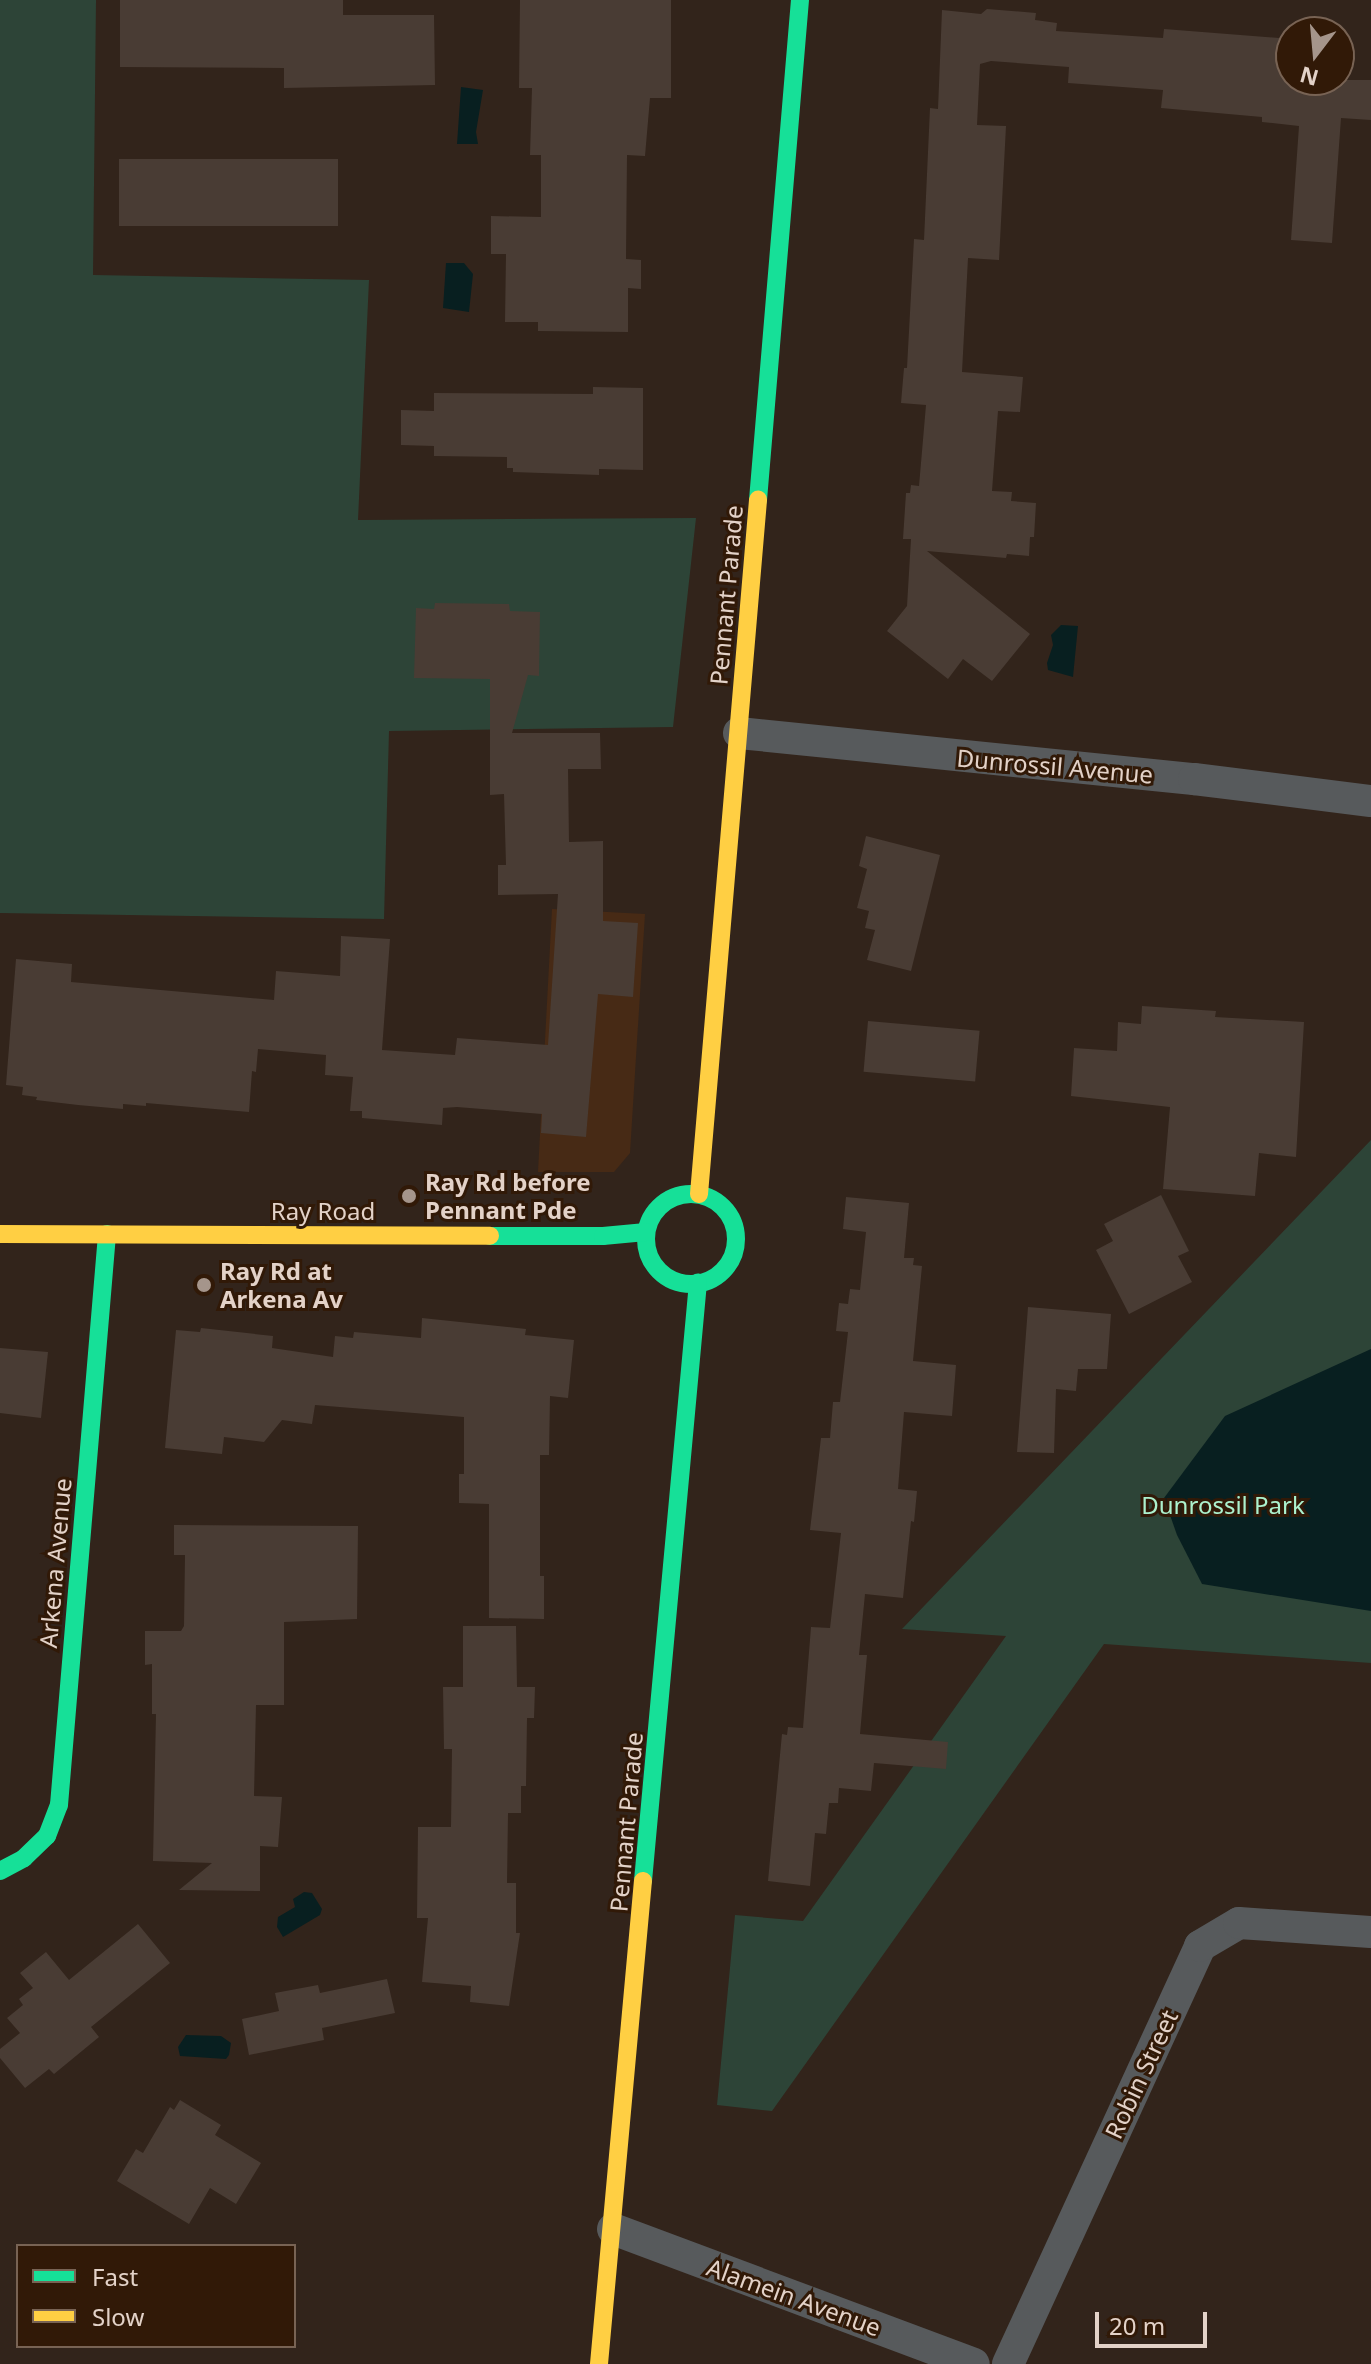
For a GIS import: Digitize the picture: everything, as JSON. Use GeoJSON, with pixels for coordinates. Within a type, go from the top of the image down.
{"type":"FeatureCollection","features":[{"type":"Feature","properties":{"kind":"street","name":"Pennant Parade"},"geometry":{"type":"LineString","coordinates":[[699,1194],[800,0]]}},
{"type":"Feature","properties":{"kind":"street","name":"Dunrossil Avenue"},"geometry":{"type":"LineString","coordinates":[[739,733],[1194,779],[1371,801]]}},
{"type":"Feature","properties":{"kind":"street"},"geometry":{"type":"LineString","coordinates":[[685,1194],[699,1194],[724,1207],[736,1233],[731,1260],[711,1279],[698,1283],[670,1279],[658,1270],[646,1245],[646,1232],[659,1206],[685,1194]]}},
{"type":"Feature","properties":{"kind":"street","name":"Ray Road"},"geometry":{"type":"LineString","coordinates":[[0,1234],[603,1236],[646,1232]]}},
{"type":"Feature","properties":{"kind":"street","name":"Arkena Avenue"},"geometry":{"type":"LineString","coordinates":[[0,1871],[24,1858],[47,1836],[59,1805],[107,1234]]}},
{"type":"Feature","properties":{"kind":"street","name":"Pennant Parade"},"geometry":{"type":"LineString","coordinates":[[599,2364],[698,1283]]}},
{"type":"Feature","properties":{"kind":"street","name":"Robin Street"},"geometry":{"type":"LineString","coordinates":[[1008,2364],[1200,1946],[1239,1923],[1371,1932]]}},
{"type":"Feature","properties":{"kind":"street","name":"Alamein Avenue"},"geometry":{"type":"LineString","coordinates":[[613,2229],[974,2364]]}},
{"type":"Feature","properties":{"kind":"shaded area"},"geometry":{"type":"Polygon","coordinates":[[[552,909],[645,914],[630,1153],[614,1172],[538,1172],[552,909]]]}},
{"type":"Feature","properties":{"kind":"green space"},"geometry":{"type":"Polygon","coordinates":[[[0,0],[96,0],[93,275],[369,280],[358,520],[696,518],[673,727],[389,731],[384,919],[0,913],[0,0]]]}},
{"type":"Feature","properties":{"kind":"green space","name":"Dunrossil Park"},"geometry":{"type":"Polygon","coordinates":[[[1371,1140],[1371,1663],[1104,1644],[772,2111],[717,2105],[735,1915],[803,1921],[1006,1636],[902,1629],[1371,1140]]]}},
{"type":"Feature","properties":{"kind":"water"},"geometry":{"type":"Polygon","coordinates":[[[461,87],[483,90],[476,132],[478,144],[457,144],[461,87]]]}},
{"type":"Feature","properties":{"kind":"water"},"geometry":{"type":"Polygon","coordinates":[[[446,263],[464,263],[473,274],[469,312],[443,308],[446,263]]]}},
{"type":"Feature","properties":{"kind":"water"},"geometry":{"type":"Polygon","coordinates":[[[1061,625],[1078,626],[1073,677],[1048,670],[1053,645],[1051,635],[1061,625]]]}},
{"type":"Feature","properties":{"kind":"water"},"geometry":{"type":"Polygon","coordinates":[[[1371,1349],[1371,1611],[1202,1584],[1177,1535],[1164,1498],[1225,1416],[1371,1349]]]}},
{"type":"Feature","properties":{"kind":"water"},"geometry":{"type":"Polygon","coordinates":[[[304,1892],[312,1893],[322,1909],[320,1915],[283,1937],[277,1927],[278,1917],[295,1907],[293,1899],[304,1892]]]}},
{"type":"Feature","properties":{"kind":"water"},"geometry":{"type":"Polygon","coordinates":[[[186,2035],[221,2036],[231,2043],[229,2055],[226,2059],[180,2056],[178,2047],[186,2035]]]}},
{"type":"Feature","properties":{"kind":"building"},"geometry":{"type":"Polygon","coordinates":[[[120,0],[343,0],[343,15],[434,15],[435,85],[284,88],[284,68],[120,67],[120,0]]]}},
{"type":"Feature","properties":{"kind":"building"},"geometry":{"type":"Polygon","coordinates":[[[520,0],[671,0],[671,98],[650,98],[645,156],[627,155],[626,259],[641,260],[641,289],[628,288],[628,332],[538,331],[538,322],[505,322],[506,254],[491,254],[491,216],[541,217],[541,155],[530,155],[532,88],[519,88],[520,0]]]}},
{"type":"Feature","properties":{"kind":"building"},"geometry":{"type":"Polygon","coordinates":[[[987,9],[1036,13],[1035,20],[1057,23],[1056,31],[1163,38],[1164,29],[1275,38],[1275,96],[1355,96],[1355,80],[1371,80],[1371,120],[1341,118],[1332,243],[1291,240],[1299,126],[1262,122],[1262,117],[1161,108],[1163,90],[1068,83],[1069,67],[991,61],[980,64],[977,125],[1006,126],[999,260],[968,258],[962,372],[1023,377],[1020,412],[998,411],[992,491],[1012,492],[1011,501],[1036,503],[1034,537],[1030,537],[1029,556],[1007,554],[1006,558],[927,551],[1030,634],[992,681],[963,659],[948,679],[887,631],[907,606],[911,539],[903,539],[906,493],[910,493],[911,485],[919,486],[926,405],[901,403],[904,368],[907,368],[914,239],[924,240],[930,108],[938,109],[942,10],[981,14],[987,9]]]}},
{"type":"Feature","properties":{"kind":"building"},"geometry":{"type":"Polygon","coordinates":[[[119,159],[338,159],[338,226],[119,226],[119,159]]]}},
{"type":"Feature","properties":{"kind":"building"},"geometry":{"type":"Polygon","coordinates":[[[593,387],[643,388],[643,470],[599,469],[599,475],[513,472],[513,468],[507,468],[507,457],[434,456],[434,446],[401,445],[401,410],[434,411],[434,393],[593,394],[593,387]]]}},
{"type":"Feature","properties":{"kind":"building"},"geometry":{"type":"Polygon","coordinates":[[[435,603],[509,604],[510,611],[540,612],[539,676],[528,675],[512,733],[600,733],[601,769],[568,769],[569,842],[603,841],[603,921],[638,923],[633,997],[598,994],[586,1137],[541,1133],[542,1114],[457,1107],[443,1108],[442,1125],[362,1118],[362,1111],[350,1111],[353,1077],[325,1075],[326,1055],[258,1049],[256,1072],[252,1071],[249,1112],[146,1103],[146,1106],[123,1104],[123,1109],[78,1105],[36,1100],[37,1097],[22,1095],[23,1087],[6,1085],[16,959],[72,964],[71,982],[274,1000],[276,971],[340,976],[341,936],[390,939],[382,1050],[455,1055],[457,1038],[548,1045],[558,894],[498,895],[498,865],[506,865],[504,794],[490,795],[490,679],[414,678],[416,608],[434,609],[435,603]]]}},
{"type":"Feature","properties":{"kind":"building"},"geometry":{"type":"Polygon","coordinates":[[[866,836],[940,855],[911,971],[867,960],[875,930],[865,928],[869,911],[857,908],[867,869],[859,866],[866,836]]]}},
{"type":"Feature","properties":{"kind":"building"},"geometry":{"type":"Polygon","coordinates":[[[1142,1006],[1216,1011],[1215,1017],[1304,1022],[1296,1157],[1259,1153],[1255,1196],[1163,1189],[1170,1107],[1071,1096],[1074,1048],[1117,1051],[1118,1022],[1141,1024],[1142,1006]]]}},
{"type":"Feature","properties":{"kind":"building"},"geometry":{"type":"Polygon","coordinates":[[[868,1021],[980,1031],[975,1082],[864,1072],[868,1021]]]}},
{"type":"Feature","properties":{"kind":"building"},"geometry":{"type":"Polygon","coordinates":[[[1161,1195],[1189,1251],[1178,1256],[1192,1282],[1129,1314],[1096,1250],[1113,1241],[1104,1224],[1161,1195]]]}},
{"type":"Feature","properties":{"kind":"building"},"geometry":{"type":"Polygon","coordinates":[[[846,1197],[909,1203],[904,1258],[914,1258],[913,1265],[922,1266],[913,1361],[956,1365],[952,1416],[904,1412],[898,1489],[917,1491],[914,1522],[911,1521],[903,1598],[865,1594],[859,1655],[867,1655],[860,1734],[948,1742],[946,1769],[874,1763],[871,1791],[839,1788],[838,1803],[829,1803],[826,1834],[815,1833],[810,1886],[768,1881],[782,1734],[787,1735],[788,1727],[803,1728],[811,1627],[830,1628],[841,1533],[810,1530],[821,1438],[830,1438],[833,1402],[840,1402],[848,1332],[836,1331],[839,1303],[848,1304],[850,1289],[860,1290],[866,1232],[843,1229],[846,1197]]]}},
{"type":"Feature","properties":{"kind":"building"},"geometry":{"type":"Polygon","coordinates":[[[1028,1307],[1111,1314],[1107,1369],[1078,1369],[1076,1391],[1056,1389],[1054,1453],[1017,1452],[1028,1307]]]}},
{"type":"Feature","properties":{"kind":"building"},"geometry":{"type":"Polygon","coordinates":[[[422,1318],[526,1329],[525,1335],[574,1340],[568,1398],[550,1396],[549,1455],[540,1455],[540,1576],[544,1576],[544,1619],[489,1618],[489,1504],[459,1503],[459,1474],[464,1474],[464,1417],[315,1405],[312,1424],[282,1420],[264,1442],[224,1437],[222,1454],[165,1448],[176,1330],[200,1332],[201,1328],[273,1336],[272,1348],[333,1357],[335,1336],[353,1338],[354,1332],[421,1338],[422,1318]]]}},
{"type":"Feature","properties":{"kind":"building"},"geometry":{"type":"Polygon","coordinates":[[[0,1348],[48,1352],[41,1418],[0,1413],[0,1348]]]}},
{"type":"Feature","properties":{"kind":"building"},"geometry":{"type":"Polygon","coordinates":[[[174,1525],[358,1526],[357,1619],[284,1622],[284,1705],[256,1705],[254,1796],[282,1797],[278,1847],[260,1846],[260,1891],[179,1890],[212,1863],[153,1861],[156,1714],[152,1714],[152,1664],[145,1665],[145,1631],[181,1631],[184,1626],[185,1555],[174,1555],[174,1525]]]}},
{"type":"Feature","properties":{"kind":"building"},"geometry":{"type":"Polygon","coordinates":[[[463,1626],[516,1626],[517,1687],[535,1687],[534,1718],[527,1718],[526,1786],[521,1786],[521,1813],[508,1813],[507,1883],[516,1883],[516,1933],[520,1933],[509,2006],[470,2002],[471,1986],[422,1982],[428,1918],[417,1918],[418,1827],[451,1827],[452,1749],[444,1749],[443,1687],[463,1687],[463,1626]]]}},
{"type":"Feature","properties":{"kind":"building"},"geometry":{"type":"Polygon","coordinates":[[[138,1924],[170,1963],[91,2027],[99,2037],[54,2074],[49,2069],[25,2088],[0,2058],[0,2049],[20,2033],[7,2018],[23,2005],[19,1999],[33,1988],[20,1973],[46,1952],[69,1980],[138,1924]]]}},
{"type":"Feature","properties":{"kind":"building"},"geometry":{"type":"Polygon","coordinates":[[[387,1979],[395,2013],[322,2028],[324,2040],[249,2055],[242,2019],[279,2011],[275,1993],[318,1985],[320,1993],[387,1979]]]}},
{"type":"Feature","properties":{"kind":"building"},"geometry":{"type":"Polygon","coordinates":[[[180,2100],[221,2125],[215,2135],[261,2163],[236,2204],[210,2188],[189,2224],[117,2181],[136,2149],[143,2153],[170,2107],[174,2110],[180,2100]]]}},
{"type":"Feature","properties":{"kind":"traffic: fast"},"geometry":{"type":"LineString","coordinates":[[758,500],[800,0]]}},
{"type":"Feature","properties":{"kind":"traffic: fast"},"geometry":{"type":"LineString","coordinates":[[691,1194],[708,1197],[723,1207],[733,1222],[736,1239],[733,1256],[723,1271],[708,1281],[691,1284],[674,1281],[659,1271],[649,1256],[646,1239],[649,1222],[659,1207],[674,1197],[691,1194]]}},
{"type":"Feature","properties":{"kind":"traffic: fast"},"geometry":{"type":"LineString","coordinates":[[490,1236],[603,1236],[646,1232]]}},
{"type":"Feature","properties":{"kind":"traffic: fast"},"geometry":{"type":"LineString","coordinates":[[0,1871],[24,1858],[47,1836],[59,1805],[107,1234]]}},
{"type":"Feature","properties":{"kind":"traffic: fast"},"geometry":{"type":"LineString","coordinates":[[643,1881],[698,1283]]}},
{"type":"Feature","properties":{"kind":"traffic: slow"},"geometry":{"type":"LineString","coordinates":[[699,1194],[758,500]]}},
{"type":"Feature","properties":{"kind":"traffic: slow"},"geometry":{"type":"LineString","coordinates":[[0,1234],[490,1236]]}},
{"type":"Feature","properties":{"kind":"traffic: slow"},"geometry":{"type":"LineString","coordinates":[[599,2364],[643,1881]]}},
{"type":"Feature","properties":{"kind":"place","name":"Ray Rd before Pennant Pde"},"geometry":{"type":"Point","coordinates":[409,1196]}},
{"type":"Feature","properties":{"kind":"place","name":"Ray Rd at Arkena Av"},"geometry":{"type":"Point","coordinates":[204,1285]}}]}
